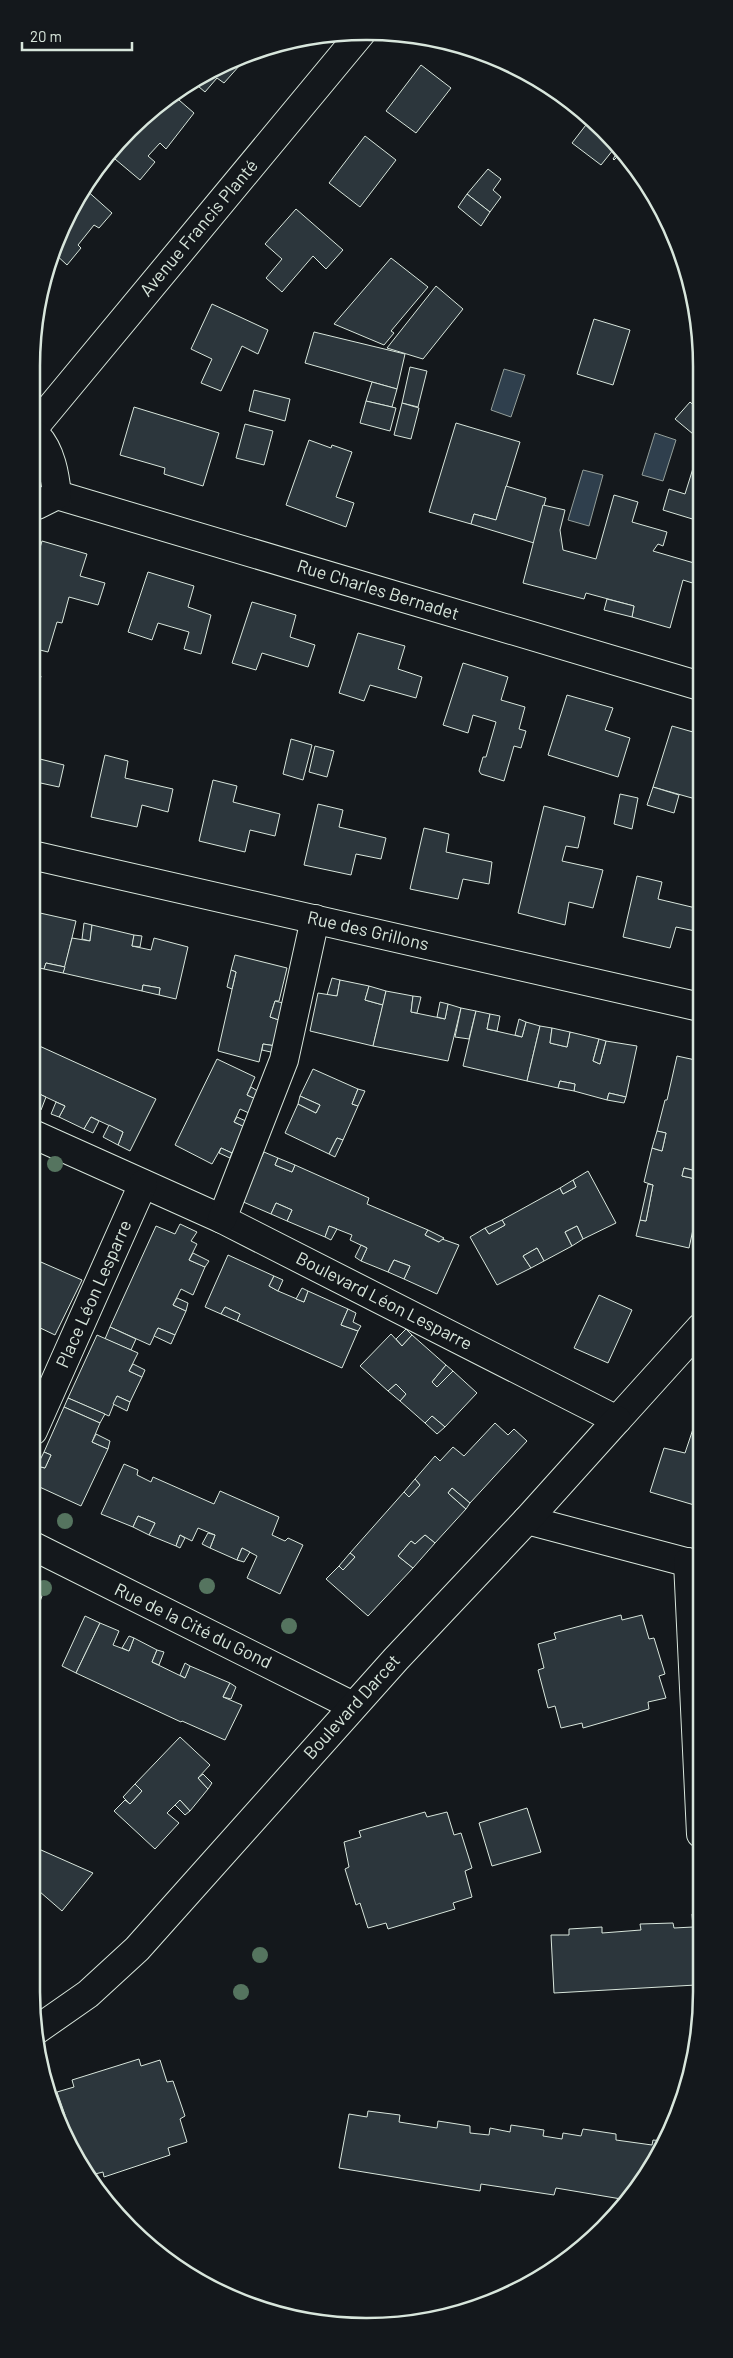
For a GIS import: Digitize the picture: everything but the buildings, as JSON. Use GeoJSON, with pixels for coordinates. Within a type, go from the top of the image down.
{"type":"FeatureCollection","features":[{"type":"Feature","properties":{"kind":"street","name":"Avenue Francis Planté"},"geometry":{"type":"LineString","coordinates":[[40,420],[355,41]]}},
{"type":"Feature","properties":{"kind":"street"},"geometry":{"type":"LineString","coordinates":[[40,439],[45,444],[55,480],[47,500]]}},
{"type":"Feature","properties":{"kind":"street","name":"Rue Charles Bernadet"},"geometry":{"type":"LineString","coordinates":[[47,500],[693,684]]}},
{"type":"Feature","properties":{"kind":"street","name":"Rue des Grillons"},"geometry":{"type":"LineString","coordinates":[[40,857],[693,1005]]}},
{"type":"Feature","properties":{"kind":"street"},"geometry":{"type":"LineString","coordinates":[[222,1219],[284,1060],[315,919]]}},
{"type":"Feature","properties":{"kind":"street","name":"Boulevard Léon Lesparre"},"geometry":{"type":"LineString","coordinates":[[40,1141],[222,1219],[617,1420]]}},
{"type":"Feature","properties":{"kind":"street","name":"Place Léon Lesparre"},"geometry":{"type":"LineString","coordinates":[[40,1416],[143,1184]]}},
{"type":"Feature","properties":{"kind":"street"},"geometry":{"type":"LineString","coordinates":[[617,1420],[693,1336]]}},
{"type":"Feature","properties":{"kind":"street","name":"Boulevard Darcet"},"geometry":{"type":"LineString","coordinates":[[42,2026],[88,1994],[137,1949],[353,1706],[527,1520],[617,1420]]}},
{"type":"Feature","properties":{"kind":"street"},"geometry":{"type":"LineString","coordinates":[[527,1520],[693,1563]]}},
{"type":"Feature","properties":{"kind":"street","name":"Rue de la Cité du Gond"},"geometry":{"type":"LineString","coordinates":[[40,1550],[353,1706]]}},
{"type":"Feature","properties":{"kind":"water"},"geometry":{"type":"Polygon","coordinates":[[[504,369],[525,375],[511,417],[491,410],[504,369]]]}},
{"type":"Feature","properties":{"kind":"water"},"geometry":{"type":"Polygon","coordinates":[[[655,433],[676,440],[663,481],[642,475],[655,433]]]}},
{"type":"Feature","properties":{"kind":"water"},"geometry":{"type":"Polygon","coordinates":[[[583,470],[603,475],[589,526],[568,520],[583,470]]]}}]}
